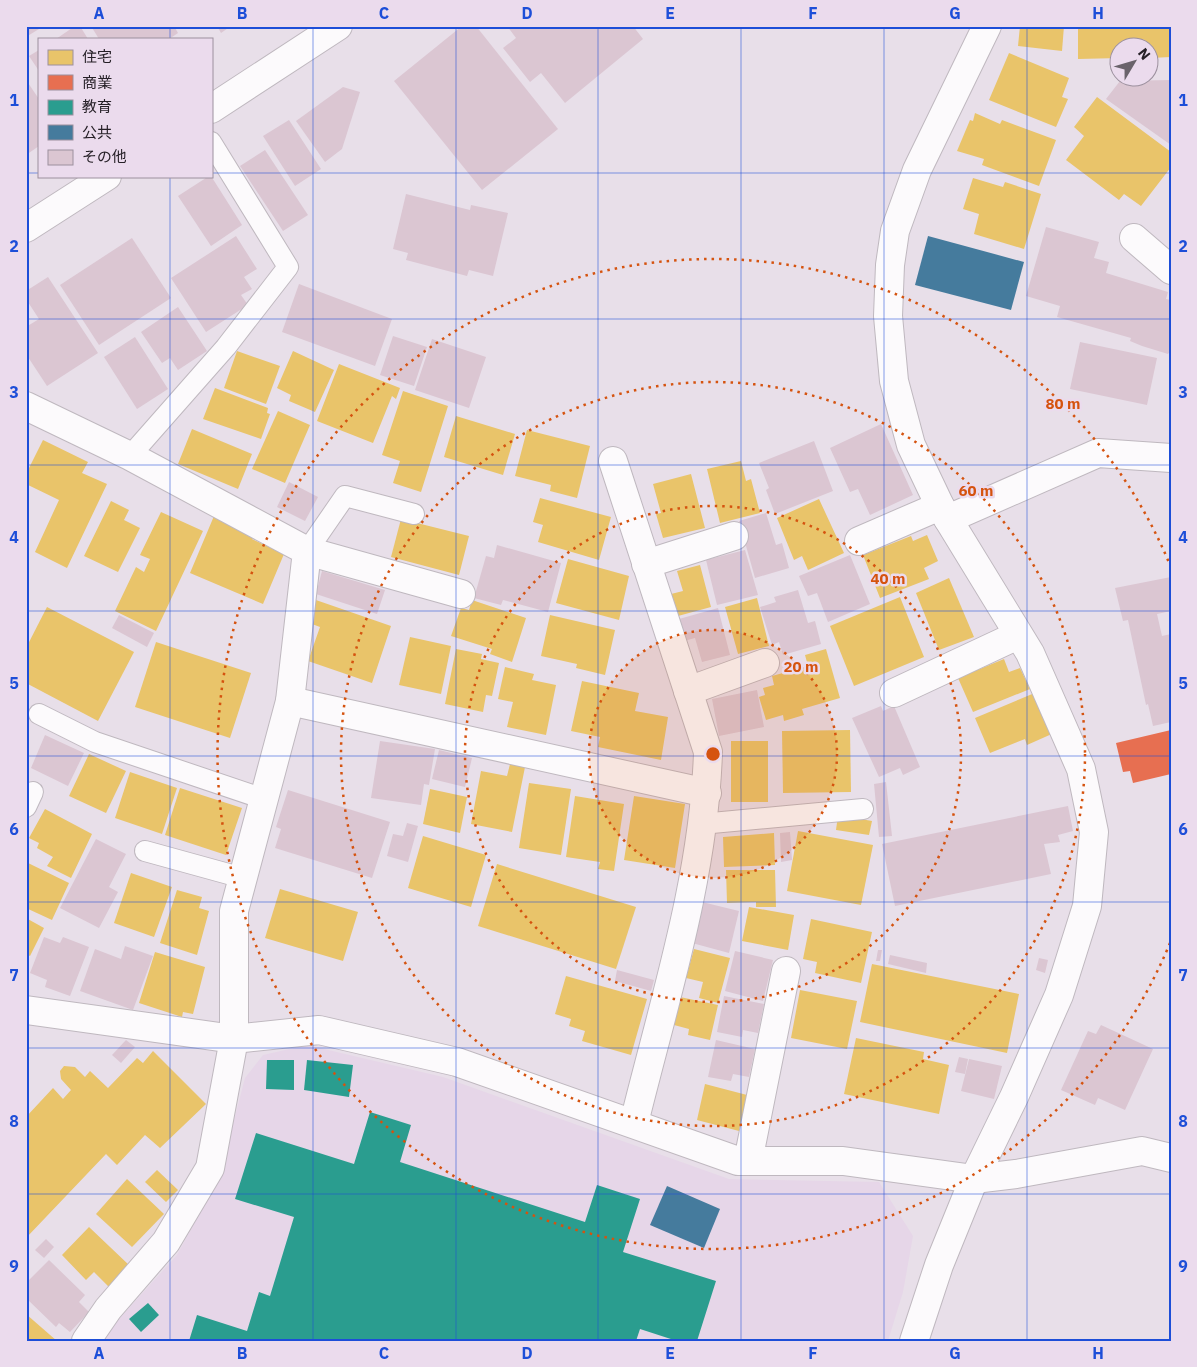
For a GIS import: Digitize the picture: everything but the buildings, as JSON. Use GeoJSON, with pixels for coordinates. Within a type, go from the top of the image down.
{"type":"FeatureCollection","features":[{"type":"Feature","properties":{"kind":"street"},"geometry":{"type":"LineString","coordinates":[[212,109],[338,26]]}},
{"type":"Feature","properties":{"kind":"street"},"geometry":{"type":"LineString","coordinates":[[914,1341],[939,1265],[974,1179],[1014,1097],[1059,995],[1087,906],[1094,832],[1081,769],[1030,653],[944,513],[911,445],[894,381],[888,316],[890,265],[896,231],[917,170],[987,26]]}},
{"type":"Feature","properties":{"kind":"street"},"geometry":{"type":"LineString","coordinates":[[27,226],[105,178]]}},
{"type":"Feature","properties":{"kind":"street"},"geometry":{"type":"LineString","coordinates":[[1134,238],[1171,270]]}},
{"type":"Feature","properties":{"kind":"street"},"geometry":{"type":"LineString","coordinates":[[26,406],[130,456],[307,551],[461,594]]}},
{"type":"Feature","properties":{"kind":"street"},"geometry":{"type":"LineString","coordinates":[[859,541],[944,513],[1098,454],[1171,458]]}},
{"type":"Feature","properties":{"kind":"street"},"geometry":{"type":"LineString","coordinates":[[613,461],[708,752],[707,793],[694,880],[634,1123]]}},
{"type":"Feature","properties":{"kind":"street"},"geometry":{"type":"LineString","coordinates":[[646,564],[734,536]]}},
{"type":"Feature","properties":{"kind":"street"},"geometry":{"type":"LineString","coordinates":[[86,1341],[108,1309],[166,1242],[210,1168],[234,1039],[234,911],[290,701],[307,551]]}},
{"type":"Feature","properties":{"kind":"street"},"geometry":{"type":"LineString","coordinates":[[894,693],[1018,635]]}},
{"type":"Feature","properties":{"kind":"street"},"geometry":{"type":"LineString","coordinates":[[688,691],[765,663]]}},
{"type":"Feature","properties":{"kind":"street"},"geometry":{"type":"LineString","coordinates":[[290,701],[707,793]]}},
{"type":"Feature","properties":{"kind":"street"},"geometry":{"type":"LineString","coordinates":[[748,1161],[786,971]]}},
{"type":"Feature","properties":{"kind":"street"},"geometry":{"type":"LineString","coordinates":[[26,1010],[234,1039],[319,1030],[457,1062],[738,1161],[843,1161],[974,1179],[1016,1174],[1142,1151],[1171,1158]]}},
{"type":"Feature","properties":{"kind":"lane"},"geometry":{"type":"LineString","coordinates":[[130,456],[226,347],[288,267],[212,144]]}},
{"type":"Feature","properties":{"kind":"lane"},"geometry":{"type":"LineString","coordinates":[[307,551],[345,496],[414,514]]}},
{"type":"Feature","properties":{"kind":"lane"},"geometry":{"type":"LineString","coordinates":[[39,714],[95,742],[264,799]]}},
{"type":"Feature","properties":{"kind":"lane"},"geometry":{"type":"LineString","coordinates":[[701,824],[863,809]]}},
{"type":"Feature","properties":{"kind":"lane"},"geometry":{"type":"LineString","coordinates":[[145,851],[243,878]]}},
{"type":"Feature","properties":{"kind":"shaded area"},"geometry":{"type":"Polygon","coordinates":[[[307,1045],[443,1077],[729,1179],[879,1182],[913,1236],[903,1292],[888,1341],[103,1341],[110,1329],[177,1255],[219,1178],[245,1078],[263,1055],[307,1045]]]}}]}
